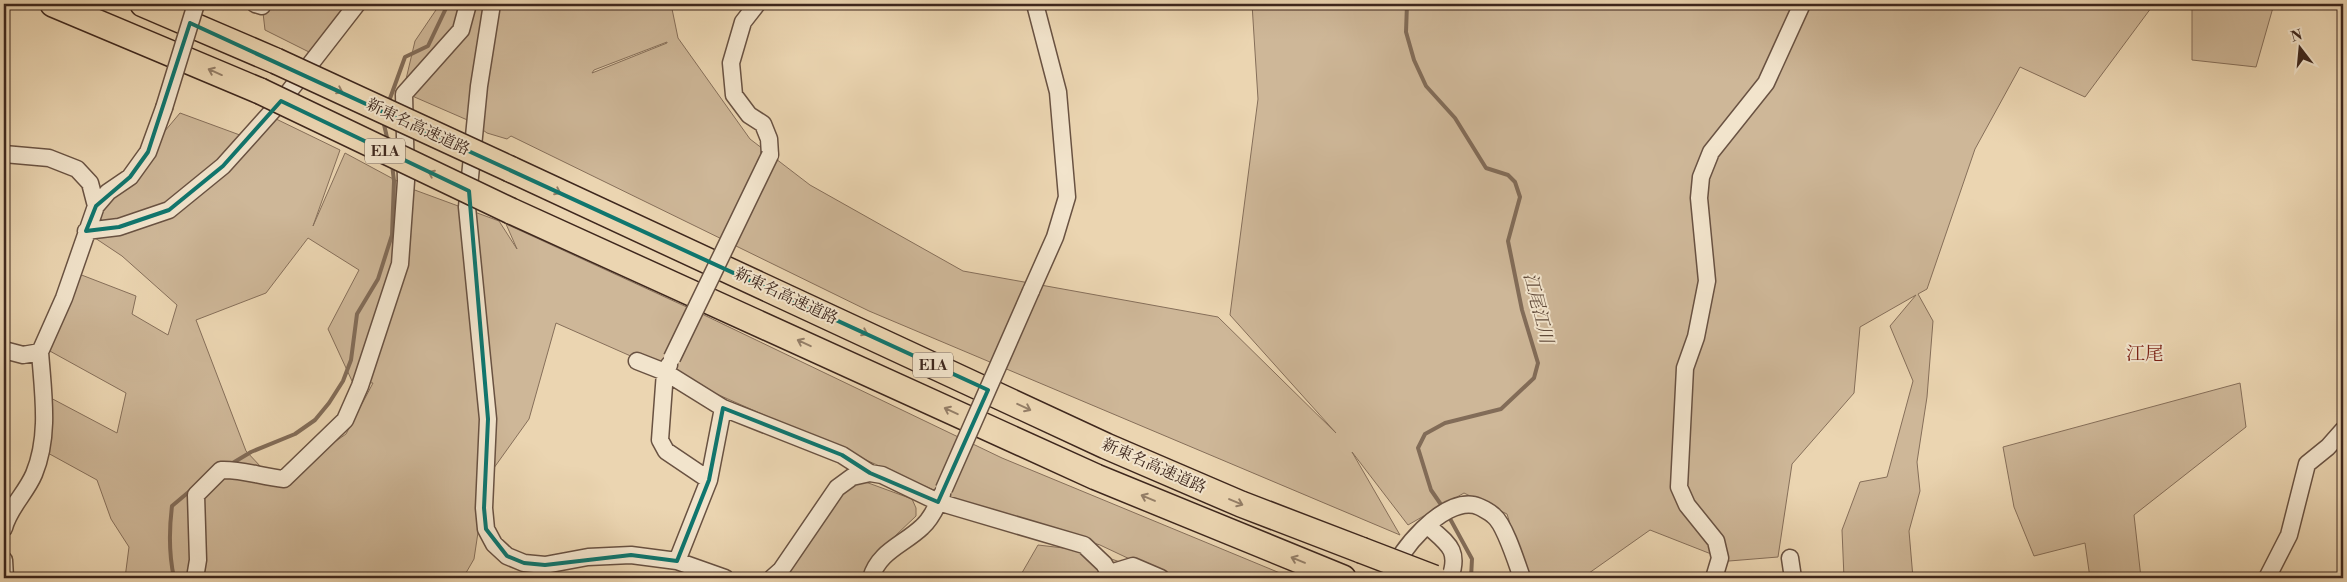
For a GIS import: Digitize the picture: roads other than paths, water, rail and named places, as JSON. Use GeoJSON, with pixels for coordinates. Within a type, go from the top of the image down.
{"type":"FeatureCollection","features":[{"type":"Feature","properties":{"kind":"highway","name":"新東名高速道路"},"geometry":{"type":"LineString","coordinates":[[53,4],[260,91],[510,210],[1096,477],[1343,578]]}},
{"type":"Feature","properties":{"kind":"highway","name":"新東名高速道路"},"geometry":{"type":"LineString","coordinates":[[143,4],[276,62],[510,169],[1106,446],[1241,504],[1434,578]]}},
{"type":"Feature","properties":{"kind":"street"},"geometry":{"type":"LineString","coordinates":[[4,528],[33,477],[40,458],[45,418],[40,352],[64,298],[96,206],[108,192],[130,177],[148,152],[164,108],[196,4]]}},
{"type":"Feature","properties":{"kind":"street"},"geometry":{"type":"LineString","coordinates":[[86,231],[119,227],[169,210],[223,166],[284,98],[356,4]]}},
{"type":"Feature","properties":{"kind":"street"},"geometry":{"type":"LineString","coordinates":[[195,578],[198,560],[196,495],[221,470],[239,469],[257,476],[284,479],[345,420],[360,386],[400,264],[406,181],[404,94],[461,30],[468,4]]}},
{"type":"Feature","properties":{"kind":"street"},"geometry":{"type":"LineString","coordinates":[[492,4],[478,86],[467,207],[488,419],[484,508],[486,529],[494,544],[507,556],[524,564],[545,565],[588,557],[631,555],[725,578]]}},
{"type":"Feature","properties":{"kind":"street"},"geometry":{"type":"LineString","coordinates":[[708,480],[666,451],[660,440],[669,365],[770,155],[769,139],[763,124],[749,116],[734,95],[731,63],[743,22],[757,4]]}},
{"type":"Feature","properties":{"kind":"street"},"geometry":{"type":"LineString","coordinates":[[871,578],[875,566],[886,552],[923,526],[941,496],[1055,237],[1067,197],[1058,92],[1035,4]]}},
{"type":"Feature","properties":{"kind":"street"},"geometry":{"type":"LineString","coordinates":[[1715,575],[1720,558],[1716,541],[1687,506],[1679,487],[1685,368],[1696,337],[1707,280],[1699,198],[1701,177],[1711,152],[1766,83],[1802,4]]}},
{"type":"Feature","properties":{"kind":"street"},"geometry":{"type":"LineString","coordinates":[[4,154],[49,158],[77,169],[90,183],[96,206]]}},
{"type":"Feature","properties":{"kind":"street"},"geometry":{"type":"LineString","coordinates":[[4,350],[23,355],[40,352]]}},
{"type":"Feature","properties":{"kind":"street"},"geometry":{"type":"LineString","coordinates":[[637,361],[669,365],[723,408],[842,455],[870,473]]}},
{"type":"Feature","properties":{"kind":"street"},"geometry":{"type":"LineString","coordinates":[[679,568],[708,480],[723,408]]}},
{"type":"Feature","properties":{"kind":"street"},"geometry":{"type":"LineString","coordinates":[[2267,578],[2289,535],[2307,464],[2328,448],[2343,430]]}},
{"type":"Feature","properties":{"kind":"street"},"geometry":{"type":"LineString","coordinates":[[772,578],[781,570],[837,488],[852,477],[870,473],[882,475],[1084,546],[1104,564],[1111,576],[1133,566],[1161,578]]}},
{"type":"Feature","properties":{"kind":"street"},"geometry":{"type":"LineString","coordinates":[[1389,578],[1399,556],[1416,536],[1456,506],[1474,505],[1495,516],[1512,550],[1522,578]]}},
{"type":"Feature","properties":{"kind":"street"},"geometry":{"type":"LineString","coordinates":[[1428,526],[1450,546],[1455,563],[1450,578]]}},
{"type":"Feature","properties":{"kind":"street"},"geometry":{"type":"LineString","coordinates":[[1790,558],[1793,578]]}},
{"type":"Feature","properties":{"kind":"street"},"geometry":{"type":"LineString","coordinates":[[4,560],[5,578]]}},
{"type":"Feature","properties":{"kind":"waterway"},"geometry":{"type":"LineString","coordinates":[[388,104],[405,57],[428,46],[448,4]]}},
{"type":"Feature","properties":{"kind":"waterway","name":"江尾江川"},"geometry":{"type":"LineString","coordinates":[[1407,4],[1406,32],[1414,60],[1426,86],[1455,118],[1486,168],[1508,175],[1515,182],[1520,197],[1508,241],[1522,310],[1538,363],[1534,378],[1501,409],[1445,423],[1425,434],[1418,448],[1431,490],[1444,509]]}},
{"type":"Feature","properties":{"kind":"waterway"},"geometry":{"type":"LineString","coordinates":[[383,120],[388,142]]}},
{"type":"Feature","properties":{"kind":"waterway"},"geometry":{"type":"LineString","coordinates":[[231,464],[251,452],[295,434],[315,420],[343,381],[351,360],[357,314],[378,279],[392,235],[394,181],[392,164]]}},
{"type":"Feature","properties":{"kind":"waterway"},"geometry":{"type":"LineString","coordinates":[[174,578],[170,542],[172,506],[191,490]]}},
{"type":"Feature","properties":{"kind":"waterway","name":"江尾江川"},"geometry":{"type":"LineString","coordinates":[[1448,515],[1472,559],[1471,578]]}},
{"type":"Feature","properties":{"kind":"district","name":"江尾"},"geometry":{"type":"Point","coordinates":[2145,354]}}]}
